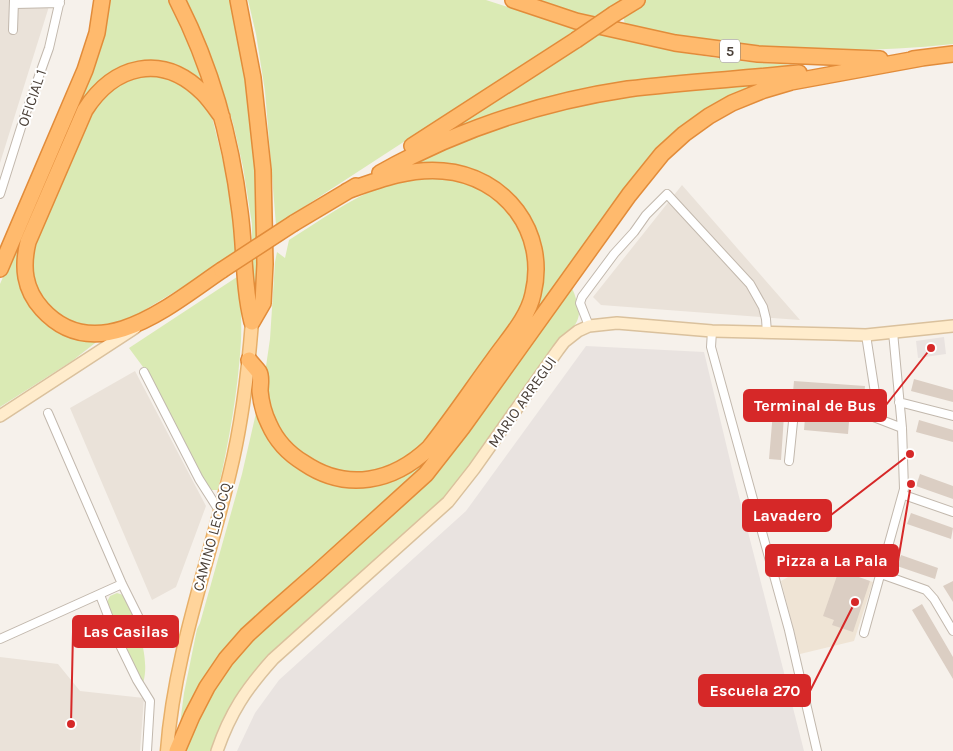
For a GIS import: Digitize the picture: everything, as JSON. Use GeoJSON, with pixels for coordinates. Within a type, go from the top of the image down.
{"type":"FeatureCollection","features":[{"type":"Feature","properties":{"kind":"highway"},"geometry":{"type":"LineString","coordinates":[[0,269],[85,70],[97,33],[102,0]]}},
{"type":"Feature","properties":{"kind":"highway"},"geometry":{"type":"LineString","coordinates":[[177,0],[206,68],[222,117],[231,155],[240,210],[248,305],[252,322]]}},
{"type":"Feature","properties":{"kind":"highway"},"geometry":{"type":"LineString","coordinates":[[238,0],[249,52],[263,170],[265,264],[263,303],[252,322]]}},
{"type":"Feature","properties":{"kind":"highway","name":"5"},"geometry":{"type":"LineString","coordinates":[[513,0],[576,20],[674,43],[758,54],[874,60],[922,58],[953,54]]}},
{"type":"Feature","properties":{"kind":"highway"},"geometry":{"type":"LineString","coordinates":[[347,191],[371,172],[637,0]]}},
{"type":"Feature","properties":{"kind":"highway"},"geometry":{"type":"LineString","coordinates":[[222,117],[196,87],[177,75],[151,68],[136,69],[122,74],[111,81],[93,98],[28,242],[24,258],[24,272],[28,284],[40,307],[57,323],[79,332],[105,333],[118,331],[147,320],[294,223],[420,151],[461,133],[535,108],[628,90],[922,58]]}},
{"type":"Feature","properties":{"kind":"highway"},"geometry":{"type":"LineString","coordinates":[[177,751],[192,716],[226,659],[247,635],[431,468],[629,195],[662,154],[684,134],[709,116],[732,103],[764,90],[791,82],[922,58]]}},
{"type":"Feature","properties":{"kind":"highway"},"geometry":{"type":"LineString","coordinates":[[249,360],[260,373],[262,402],[269,425],[286,449],[300,461],[317,471],[349,481],[367,480],[386,476],[402,468],[417,460],[429,448],[521,321],[533,295],[536,265],[534,248],[524,220],[504,196],[468,176],[441,171],[394,174],[347,191]]}},
{"type":"Feature","properties":{"kind":"main road","name":"CAMINO LECOCQ"},"geometry":{"type":"LineString","coordinates":[[168,751],[184,644],[220,512],[239,433],[252,322]]}},
{"type":"Feature","properties":{"kind":"street"},"geometry":{"type":"LineString","coordinates":[[13,30],[15,2],[60,2]]}},
{"type":"Feature","properties":{"kind":"street","name":"OFICIAL 1"},"geometry":{"type":"LineString","coordinates":[[0,194],[24,118],[50,48],[60,2]]}},
{"type":"Feature","properties":{"kind":"street"},"geometry":{"type":"LineString","coordinates":[[589,326],[580,304],[582,297],[646,215],[667,194],[750,284],[763,307],[767,332]]}},
{"type":"Feature","properties":{"kind":"street"},"geometry":{"type":"LineString","coordinates":[[0,416],[147,320]]}},
{"type":"Feature","properties":{"kind":"street","name":"MARIO ARREGUI"},"geometry":{"type":"LineString","coordinates":[[217,751],[223,734],[239,703],[256,677],[273,659],[448,502],[474,469],[564,342],[578,331],[589,326],[617,323],[712,331],[866,334],[953,326]]}},
{"type":"Feature","properties":{"kind":"street"},"geometry":{"type":"LineString","coordinates":[[712,331],[711,347],[789,630],[817,751]]}},
{"type":"Feature","properties":{"kind":"street"},"geometry":{"type":"LineString","coordinates":[[864,633],[904,495],[902,428],[893,332]]}},
{"type":"Feature","properties":{"kind":"street"},"geometry":{"type":"LineString","coordinates":[[866,334],[874,393],[874,400],[866,413]]}},
{"type":"Feature","properties":{"kind":"street"},"geometry":{"type":"LineString","coordinates":[[144,372],[199,479],[220,512]]}},
{"type":"Feature","properties":{"kind":"street"},"geometry":{"type":"LineString","coordinates":[[899,402],[953,416]]}},
{"type":"Feature","properties":{"kind":"street"},"geometry":{"type":"LineString","coordinates":[[789,461],[794,412],[798,405],[802,403],[852,409],[902,428]]}},
{"type":"Feature","properties":{"kind":"street"},"geometry":{"type":"LineString","coordinates":[[48,413],[122,584],[141,622]]}},
{"type":"Feature","properties":{"kind":"street"},"geometry":{"type":"LineString","coordinates":[[904,495],[953,512]]}},
{"type":"Feature","properties":{"kind":"street"},"geometry":{"type":"LineString","coordinates":[[881,574],[926,590],[934,599],[953,631]]}},
{"type":"Feature","properties":{"kind":"street"},"geometry":{"type":"LineString","coordinates":[[0,639],[122,584]]}},
{"type":"Feature","properties":{"kind":"street"},"geometry":{"type":"LineString","coordinates":[[100,594],[117,639],[137,680],[150,701],[147,751]]}},
{"type":"Feature","properties":{"kind":"shaded area"},"geometry":{"type":"Polygon","coordinates":[[[0,0],[51,0],[0,163],[0,0]]]}},
{"type":"Feature","properties":{"kind":"shaded area"},"geometry":{"type":"Polygon","coordinates":[[[682,185],[800,320],[601,305],[593,297],[682,185]]]}},
{"type":"Feature","properties":{"kind":"shaded area"},"geometry":{"type":"Polygon","coordinates":[[[944,337],[946,354],[918,358],[916,341],[944,337]]]}},
{"type":"Feature","properties":{"kind":"shaded area"},"geometry":{"type":"Polygon","coordinates":[[[586,346],[704,352],[804,751],[237,751],[255,713],[279,680],[466,511],[586,346]]]}},
{"type":"Feature","properties":{"kind":"shaded area"},"geometry":{"type":"Polygon","coordinates":[[[135,371],[206,506],[176,587],[152,600],[70,408],[135,371]]]}},
{"type":"Feature","properties":{"kind":"shaded area"},"geometry":{"type":"Polygon","coordinates":[[[813,563],[873,582],[854,641],[800,654],[781,581],[813,563]]]}},
{"type":"Feature","properties":{"kind":"shaded area"},"geometry":{"type":"Polygon","coordinates":[[[0,657],[58,664],[80,691],[144,698],[140,751],[0,751],[0,657]]]}},
{"type":"Feature","properties":{"kind":"green space"},"geometry":{"type":"Polygon","coordinates":[[[108,0],[172,0],[208,87],[181,70],[109,75],[23,241],[34,309],[43,320],[63,333],[99,340],[72,361],[0,407],[0,284],[94,67],[108,0]]]}},
{"type":"Feature","properties":{"kind":"green space"},"geometry":{"type":"Polygon","coordinates":[[[186,0],[231,0],[246,80],[256,179],[260,237],[256,298],[252,289],[252,224],[243,167],[233,123],[217,73],[186,0]]]}},
{"type":"Feature","properties":{"kind":"green space"},"geometry":{"type":"Polygon","coordinates":[[[248,0],[486,0],[577,29],[276,225],[265,91],[256,34],[248,0]]]}},
{"type":"Feature","properties":{"kind":"green space"},"geometry":{"type":"Polygon","coordinates":[[[537,0],[624,0],[595,19],[537,0]]]}},
{"type":"Feature","properties":{"kind":"green space"},"geometry":{"type":"Polygon","coordinates":[[[645,0],[953,0],[953,44],[871,50],[788,49],[706,41],[625,25],[623,15],[645,0]]]}},
{"type":"Feature","properties":{"kind":"green space"},"geometry":{"type":"Polygon","coordinates":[[[597,34],[698,55],[749,62],[803,66],[706,77],[430,139],[597,34]]]}},
{"type":"Feature","properties":{"kind":"green space"},"geometry":{"type":"Polygon","coordinates":[[[145,72],[180,79],[210,109],[235,209],[241,249],[224,262],[123,323],[88,329],[54,315],[34,288],[30,254],[79,137],[103,92],[145,72]]]}},
{"type":"Feature","properties":{"kind":"green space"},"geometry":{"type":"Polygon","coordinates":[[[770,80],[697,120],[427,465],[288,589],[180,724],[184,693],[197,629],[242,474],[256,413],[267,436],[276,445],[297,462],[330,482],[426,459],[540,279],[504,190],[411,169],[410,164],[427,155],[530,116],[619,96],[770,80]]]}},
{"type":"Feature","properties":{"kind":"green space"},"geometry":{"type":"Polygon","coordinates":[[[436,176],[474,184],[501,201],[519,225],[531,259],[528,289],[519,314],[425,442],[401,462],[376,471],[365,472],[351,473],[326,468],[299,453],[274,423],[264,380],[270,339],[277,252],[285,258],[289,240],[371,191],[409,179],[436,176]]]}},
{"type":"Feature","properties":{"kind":"green space"},"geometry":{"type":"Polygon","coordinates":[[[240,275],[241,341],[235,397],[218,490],[208,490],[146,371],[129,348],[240,275]]]}},
{"type":"Feature","properties":{"kind":"green space"},"geometry":{"type":"Polygon","coordinates":[[[571,287],[579,309],[575,325],[558,342],[458,481],[420,520],[279,646],[252,677],[212,751],[184,751],[204,701],[238,652],[403,503],[571,287]]]}},
{"type":"Feature","properties":{"kind":"green space"},"geometry":{"type":"Polygon","coordinates":[[[117,593],[123,595],[128,604],[141,638],[145,662],[143,683],[115,626],[107,602],[110,596],[117,593]]]}},
{"type":"Feature","properties":{"kind":"building"},"geometry":{"type":"Polygon","coordinates":[[[914,379],[953,390],[953,402],[911,391],[914,379]]]}},
{"type":"Feature","properties":{"kind":"building"},"geometry":{"type":"Polygon","coordinates":[[[794,381],[865,386],[864,397],[793,392],[794,381]]]}},
{"type":"Feature","properties":{"kind":"building"},"geometry":{"type":"Polygon","coordinates":[[[774,400],[785,401],[781,460],[769,459],[774,400]]]}},
{"type":"Feature","properties":{"kind":"building"},"geometry":{"type":"Polygon","coordinates":[[[805,418],[849,422],[848,434],[804,430],[805,418]]]}},
{"type":"Feature","properties":{"kind":"building"},"geometry":{"type":"Polygon","coordinates":[[[919,420],[953,430],[953,442],[916,432],[919,420]]]}},
{"type":"Feature","properties":{"kind":"building"},"geometry":{"type":"Polygon","coordinates":[[[920,474],[953,486],[953,499],[916,486],[920,474]]]}},
{"type":"Feature","properties":{"kind":"building"},"geometry":{"type":"Polygon","coordinates":[[[911,513],[953,528],[951,539],[907,524],[911,513]]]}},
{"type":"Feature","properties":{"kind":"building"},"geometry":{"type":"Polygon","coordinates":[[[901,555],[938,568],[935,579],[897,566],[901,555]]]}},
{"type":"Feature","properties":{"kind":"building"},"geometry":{"type":"Polygon","coordinates":[[[839,570],[870,581],[853,632],[832,625],[834,620],[823,616],[839,570]]]}},
{"type":"Feature","properties":{"kind":"building"},"geometry":{"type":"Polygon","coordinates":[[[953,581],[953,602],[943,586],[953,581]]]}},
{"type":"Feature","properties":{"kind":"building"},"geometry":{"type":"Polygon","coordinates":[[[922,604],[953,657],[953,679],[912,610],[922,604]]]}},
{"type":"Feature","properties":{"kind":"place","name":"Terminal de Bus"},"geometry":{"type":"Point","coordinates":[931,348]}},
{"type":"Feature","properties":{"kind":"place","name":"Lavadero"},"geometry":{"type":"Point","coordinates":[910,454]}},
{"type":"Feature","properties":{"kind":"place","name":"Pizza a La Pala"},"geometry":{"type":"Point","coordinates":[911,484]}},
{"type":"Feature","properties":{"kind":"place","name":"Escuela 270"},"geometry":{"type":"Point","coordinates":[855,602]}},
{"type":"Feature","properties":{"kind":"place","name":"Las Casilas"},"geometry":{"type":"Point","coordinates":[71,724]}}]}
